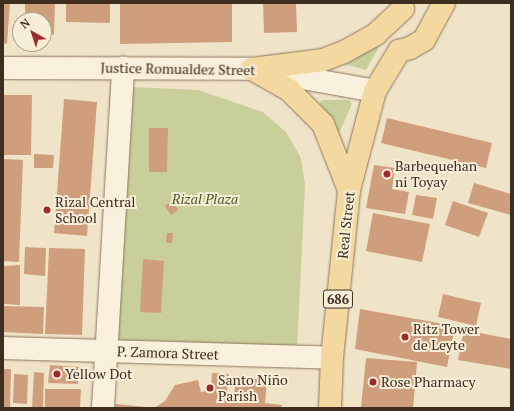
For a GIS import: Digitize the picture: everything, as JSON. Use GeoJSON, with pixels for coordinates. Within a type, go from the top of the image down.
{"type":"FeatureCollection","features":[{"type":"Feature","properties":{"kind":"main road"},"geometry":{"type":"LineString","coordinates":[[405,6],[393,33],[398,51],[410,48],[424,40],[444,3]]}},
{"type":"Feature","properties":{"kind":"main road"},"geometry":{"type":"LineString","coordinates":[[252,69],[323,60],[344,52],[376,34],[405,6]]}},
{"type":"Feature","properties":{"kind":"main road","name":"Real Street"},"geometry":{"type":"LineString","coordinates":[[330,408],[332,358],[349,190],[375,91],[398,51]]}},
{"type":"Feature","properties":{"kind":"main road"},"geometry":{"type":"LineString","coordinates":[[252,69],[289,90],[323,124],[349,190]]}},
{"type":"Feature","properties":{"kind":"street","name":"Justice Romualdez Street"},"geometry":{"type":"LineString","coordinates":[[3,68],[252,69],[375,91]]}},
{"type":"Feature","properties":{"kind":"street"},"geometry":{"type":"LineString","coordinates":[[103,408],[123,68]]}},
{"type":"Feature","properties":{"kind":"street","name":"P. Zamora Street"},"geometry":{"type":"LineString","coordinates":[[3,348],[332,358]]}},
{"type":"Feature","properties":{"kind":"green space"},"geometry":{"type":"Polygon","coordinates":[[[376,42],[379,47],[366,70],[340,63],[376,42]]]}},
{"type":"Feature","properties":{"kind":"green space","name":"Rizal Plaza"},"geometry":{"type":"Polygon","coordinates":[[[110,86],[198,90],[263,112],[286,132],[301,158],[305,185],[297,349],[101,343],[110,86]]]}},
{"type":"Feature","properties":{"kind":"green space"},"geometry":{"type":"Polygon","coordinates":[[[321,100],[349,100],[352,104],[339,133],[320,105],[321,100]]]}},
{"type":"Feature","properties":{"kind":"building"},"geometry":{"type":"Polygon","coordinates":[[[3,3],[10,3],[7,44],[3,43],[3,3]]]}},
{"type":"Feature","properties":{"kind":"building"},"geometry":{"type":"Polygon","coordinates":[[[25,3],[55,3],[54,35],[52,35],[52,12],[25,12],[25,3]]]}},
{"type":"Feature","properties":{"kind":"building"},"geometry":{"type":"Polygon","coordinates":[[[66,3],[110,3],[110,23],[66,22],[66,3]]]}},
{"type":"Feature","properties":{"kind":"building"},"geometry":{"type":"Polygon","coordinates":[[[120,3],[232,3],[232,42],[120,44],[120,3]]]}},
{"type":"Feature","properties":{"kind":"building"},"geometry":{"type":"Polygon","coordinates":[[[263,3],[296,3],[297,32],[264,33],[263,3]]]}},
{"type":"Feature","properties":{"kind":"building"},"geometry":{"type":"Polygon","coordinates":[[[3,95],[32,95],[31,155],[3,155],[3,95]]]}},
{"type":"Feature","properties":{"kind":"building"},"geometry":{"type":"Polygon","coordinates":[[[64,99],[97,102],[87,236],[54,233],[64,99]]]}},
{"type":"Feature","properties":{"kind":"building"},"geometry":{"type":"Polygon","coordinates":[[[387,118],[492,143],[486,168],[381,143],[387,118]]]}},
{"type":"Feature","properties":{"kind":"building"},"geometry":{"type":"Polygon","coordinates":[[[149,128],[168,128],[167,172],[149,172],[149,128]]]}},
{"type":"Feature","properties":{"kind":"building"},"geometry":{"type":"Polygon","coordinates":[[[34,154],[54,155],[53,168],[34,168],[34,154]]]}},
{"type":"Feature","properties":{"kind":"building"},"geometry":{"type":"Polygon","coordinates":[[[3,159],[23,160],[19,262],[3,261],[3,159]]]}},
{"type":"Feature","properties":{"kind":"building"},"geometry":{"type":"Polygon","coordinates":[[[374,165],[395,168],[392,189],[409,192],[405,214],[366,208],[374,165]]]}},
{"type":"Feature","properties":{"kind":"building"},"geometry":{"type":"Polygon","coordinates":[[[474,183],[511,194],[511,215],[468,203],[474,183]]]}},
{"type":"Feature","properties":{"kind":"building"},"geometry":{"type":"Polygon","coordinates":[[[416,195],[437,198],[433,219],[412,215],[416,195]]]}},
{"type":"Feature","properties":{"kind":"building"},"geometry":{"type":"Polygon","coordinates":[[[172,201],[178,210],[171,215],[165,206],[172,201]]]}},
{"type":"Feature","properties":{"kind":"building"},"geometry":{"type":"Polygon","coordinates":[[[453,201],[488,213],[479,237],[445,225],[453,201]]]}},
{"type":"Feature","properties":{"kind":"building"},"geometry":{"type":"Polygon","coordinates":[[[373,213],[430,224],[422,262],[366,251],[373,213]]]}},
{"type":"Feature","properties":{"kind":"building"},"geometry":{"type":"Polygon","coordinates":[[[167,233],[173,233],[172,243],[166,243],[167,233]]]}},
{"type":"Feature","properties":{"kind":"building"},"geometry":{"type":"Polygon","coordinates":[[[25,247],[46,248],[45,276],[24,274],[25,247]]]}},
{"type":"Feature","properties":{"kind":"building"},"geometry":{"type":"Polygon","coordinates":[[[49,248],[85,249],[82,335],[45,334],[49,248]]]}},
{"type":"Feature","properties":{"kind":"building"},"geometry":{"type":"Polygon","coordinates":[[[143,259],[164,261],[161,313],[140,312],[143,259]]]}},
{"type":"Feature","properties":{"kind":"building"},"geometry":{"type":"Polygon","coordinates":[[[20,265],[20,305],[3,304],[3,266],[20,265]]]}},
{"type":"Feature","properties":{"kind":"building"},"geometry":{"type":"Polygon","coordinates":[[[443,294],[481,303],[476,326],[438,317],[443,294]]]}},
{"type":"Feature","properties":{"kind":"building"},"geometry":{"type":"Polygon","coordinates":[[[3,306],[44,307],[43,334],[3,332],[3,306]]]}},
{"type":"Feature","properties":{"kind":"building","name":"Ritz Tower de Leyte"},"geometry":{"type":"Polygon","coordinates":[[[360,309],[455,326],[447,367],[355,349],[360,309]]]}},
{"type":"Feature","properties":{"kind":"building"},"geometry":{"type":"Polygon","coordinates":[[[464,330],[511,339],[511,369],[458,360],[464,330]]]}},
{"type":"Feature","properties":{"kind":"building"},"geometry":{"type":"Polygon","coordinates":[[[366,358],[417,362],[413,408],[361,407],[366,358]]]}},
{"type":"Feature","properties":{"kind":"building"},"geometry":{"type":"Polygon","coordinates":[[[50,365],[79,367],[78,384],[48,383],[50,365]]]}},
{"type":"Feature","properties":{"kind":"building"},"geometry":{"type":"Polygon","coordinates":[[[3,369],[11,369],[10,408],[3,408],[3,369]]]}},
{"type":"Feature","properties":{"kind":"building"},"geometry":{"type":"Polygon","coordinates":[[[34,372],[44,373],[43,408],[32,408],[34,372]]]}},
{"type":"Feature","properties":{"kind":"building"},"geometry":{"type":"Polygon","coordinates":[[[212,373],[229,374],[227,391],[234,396],[236,377],[267,380],[265,403],[282,405],[281,408],[154,408],[165,401],[175,385],[198,380],[201,392],[211,390],[212,373]]]}},
{"type":"Feature","properties":{"kind":"building"},"geometry":{"type":"Polygon","coordinates":[[[14,374],[28,375],[27,404],[13,403],[14,374]]]}},
{"type":"Feature","properties":{"kind":"building"},"geometry":{"type":"Polygon","coordinates":[[[45,389],[81,389],[80,408],[45,407],[45,389]]]}},
{"type":"Feature","properties":{"kind":"building"},"geometry":{"type":"Polygon","coordinates":[[[116,404],[147,407],[147,408],[115,408],[116,404]]]}},
{"type":"Feature","properties":{"kind":"place","name":"Barbequehan ni Toyay"},"geometry":{"type":"Point","coordinates":[387,174]}},
{"type":"Feature","properties":{"kind":"place","name":"Rizal Central School"},"geometry":{"type":"Point","coordinates":[47,210]}},
{"type":"Feature","properties":{"kind":"place","name":"Ritz Tower de Leyte"},"geometry":{"type":"Point","coordinates":[405,337]}},
{"type":"Feature","properties":{"kind":"place","name":"Yellow Dot"},"geometry":{"type":"Point","coordinates":[57,374]}},
{"type":"Feature","properties":{"kind":"place","name":"Rose Pharmacy"},"geometry":{"type":"Point","coordinates":[373,382]}},
{"type":"Feature","properties":{"kind":"place","name":"Santo Niño Parish"},"geometry":{"type":"Point","coordinates":[210,388]}}]}
